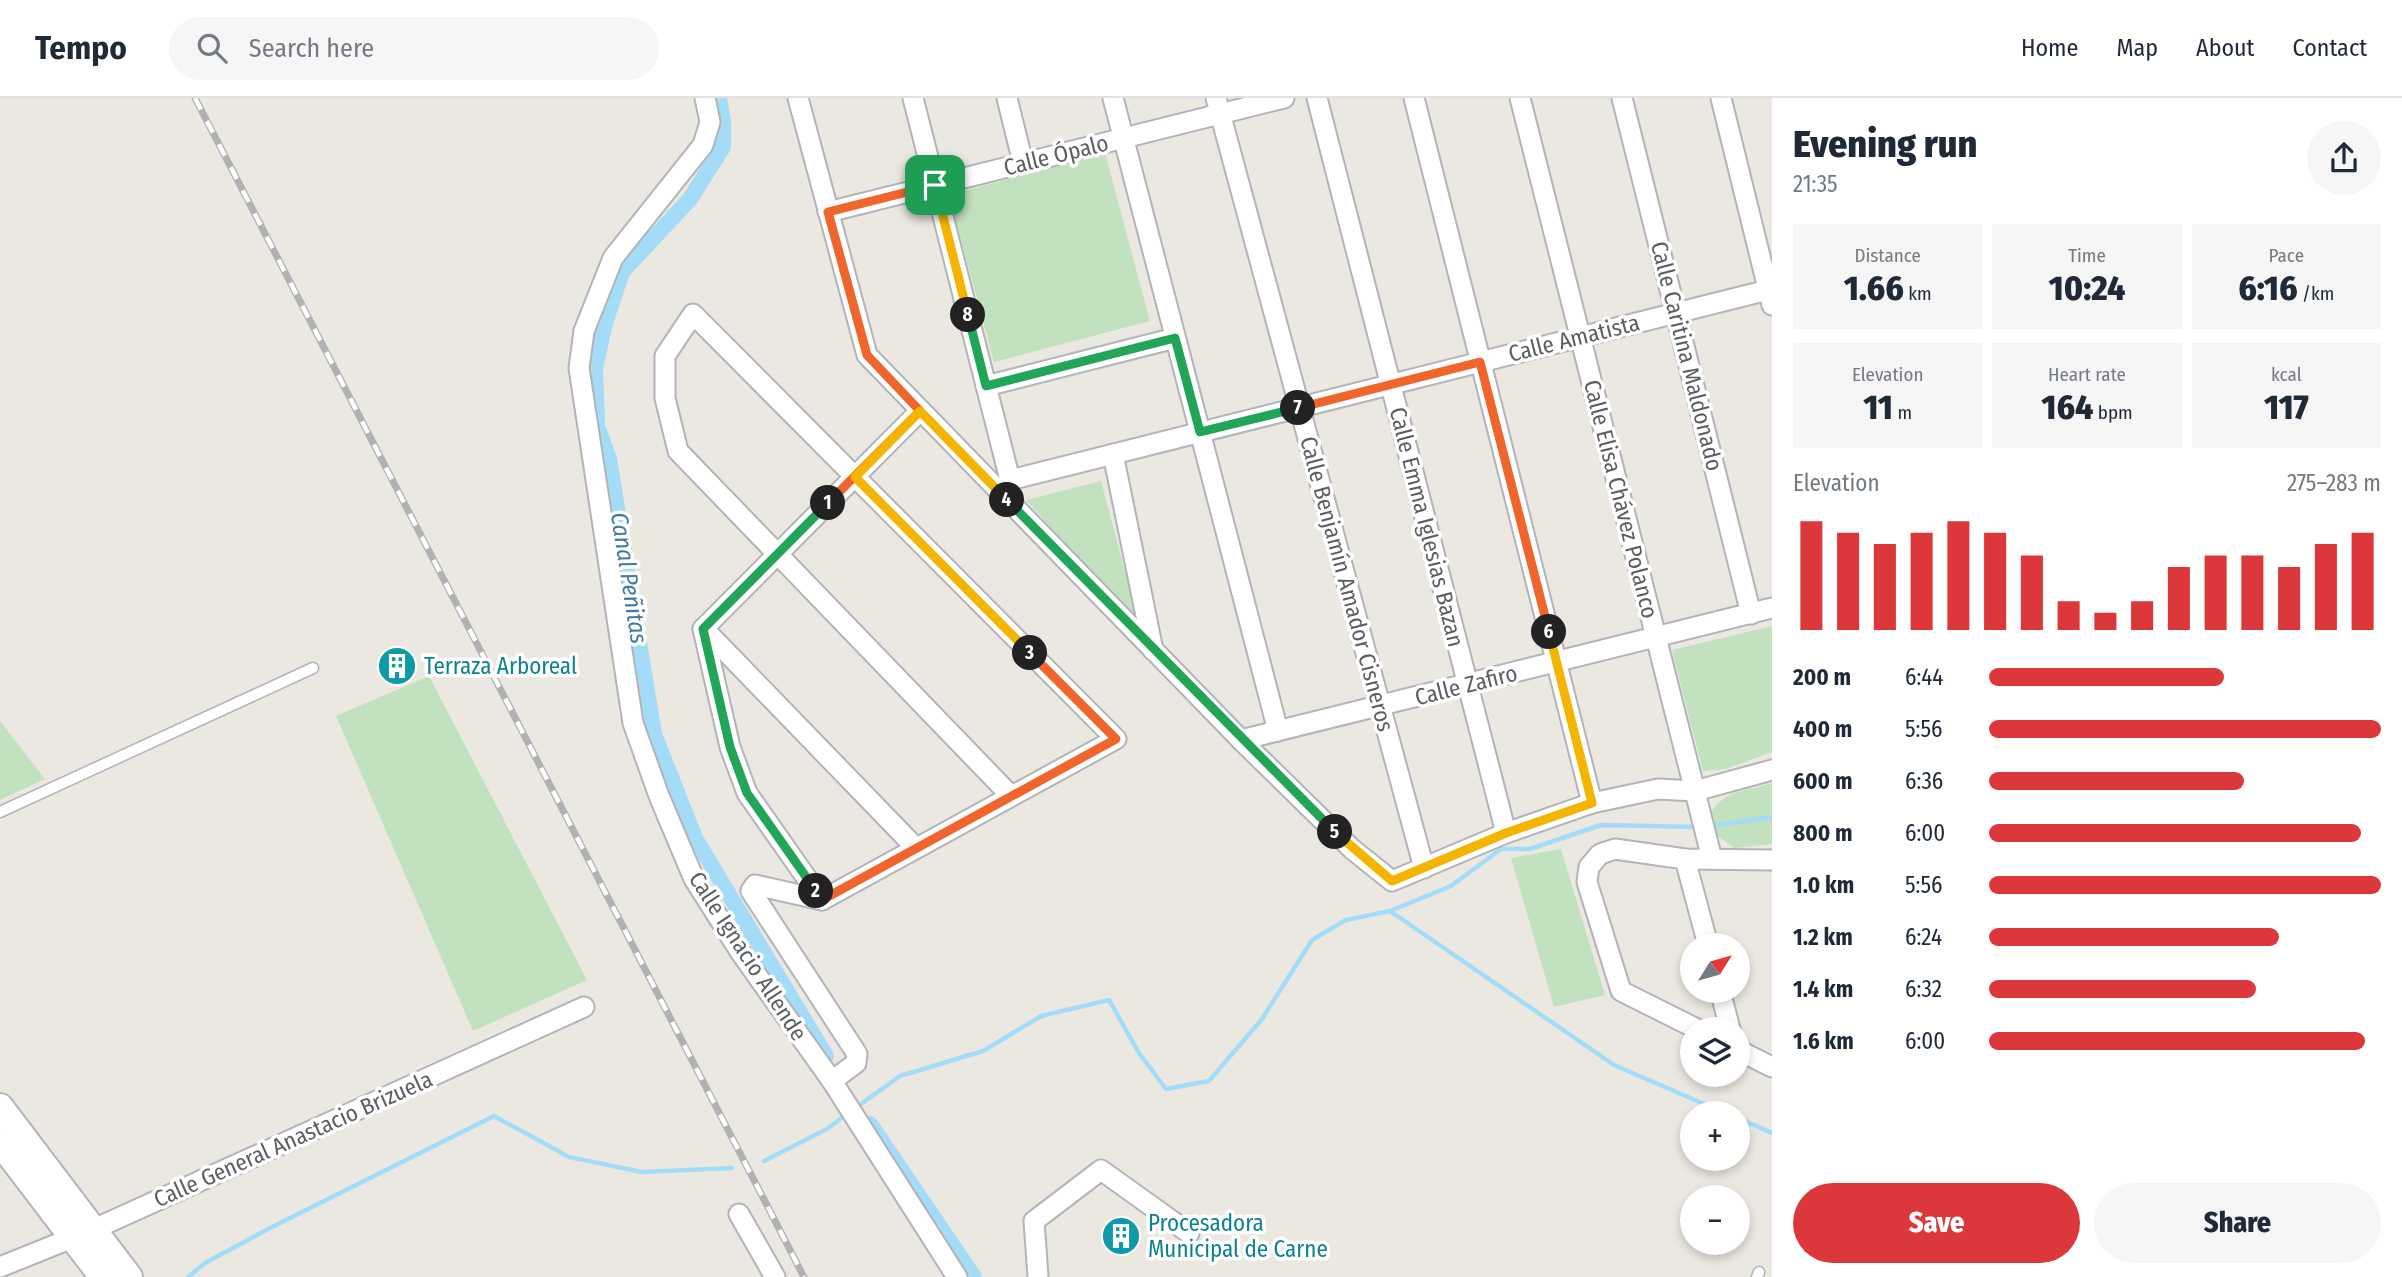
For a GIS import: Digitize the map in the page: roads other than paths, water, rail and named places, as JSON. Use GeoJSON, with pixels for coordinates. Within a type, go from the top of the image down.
{"type":"FeatureCollection","features":[{"type":"Feature","properties":{"kind":"main road"},"geometry":{"type":"LineString","coordinates":[[0,1107],[82,1234],[103,1277]]}},
{"type":"Feature","properties":{"kind":"main road"},"geometry":{"type":"LineString","coordinates":[[0,1142],[82,1234],[129,1277]]}},
{"type":"Feature","properties":{"kind":"street","name":"Calle Ignacio Allende"},"geometry":{"type":"LineString","coordinates":[[705,98],[710,122],[703,145],[613,258],[583,331],[579,368],[586,425],[633,723],[659,796],[694,879],[741,953],[836,1087],[957,1277]]}},
{"type":"Feature","properties":{"kind":"street"},"geometry":{"type":"LineString","coordinates":[[798,98],[867,355],[920,411],[1005,486],[1153,650],[1241,740],[1352,849],[1392,881],[1506,833],[1592,803],[1658,789],[1695,791],[1772,770]]}},
{"type":"Feature","properties":{"kind":"street"},"geometry":{"type":"LineString","coordinates":[[913,98],[986,386],[1005,486]]}},
{"type":"Feature","properties":{"kind":"street"},"geometry":{"type":"LineString","coordinates":[[1007,98],[1023,163]]}},
{"type":"Feature","properties":{"kind":"street"},"geometry":{"type":"LineString","coordinates":[[1113,98],[1278,731]]}},
{"type":"Feature","properties":{"kind":"street","name":"Calle Ópalo"},"geometry":{"type":"LineString","coordinates":[[828,212],[1123,138],[1218,106],[1284,98]]}},
{"type":"Feature","properties":{"kind":"street","name":"Calle Emma Iglesias Bazan"},"geometry":{"type":"LineString","coordinates":[[1317,98],[1506,833]]}},
{"type":"Feature","properties":{"kind":"street"},"geometry":{"type":"LineString","coordinates":[[1414,98],[1592,803]]}},
{"type":"Feature","properties":{"kind":"street","name":"Calle Elisa Chávez Polanco"},"geometry":{"type":"LineString","coordinates":[[1520,98],[1712,859]]}},
{"type":"Feature","properties":{"kind":"street","name":"Calle Caritina Maldonado"},"geometry":{"type":"LineString","coordinates":[[1622,98],[1751,614]]}},
{"type":"Feature","properties":{"kind":"street"},"geometry":{"type":"LineString","coordinates":[[1721,98],[1771,294]]}},
{"type":"Feature","properties":{"kind":"street","name":"Calle Benjamín Amador Cisneros"},"geometry":{"type":"LineString","coordinates":[[1218,106],[1423,868]]}},
{"type":"Feature","properties":{"kind":"street","name":"Calle Amatista"},"geometry":{"type":"LineString","coordinates":[[1005,486],[1112,454],[1390,384],[1676,313],[1771,294]]}},
{"type":"Feature","properties":{"kind":"street"},"geometry":{"type":"LineString","coordinates":[[836,1087],[856,1063],[857,1054],[751,891],[755,885],[822,900],[1116,739],[693,314],[665,356],[666,398],[678,451],[1011,796]]}},
{"type":"Feature","properties":{"kind":"street"},"geometry":{"type":"LineString","coordinates":[[986,386],[1175,338]]}},
{"type":"Feature","properties":{"kind":"street"},"geometry":{"type":"LineString","coordinates":[[703,629],[920,411]]}},
{"type":"Feature","properties":{"kind":"street"},"geometry":{"type":"LineString","coordinates":[[1112,454],[1153,650]]}},
{"type":"Feature","properties":{"kind":"street","name":"Calle Zafiro"},"geometry":{"type":"LineString","coordinates":[[1241,740],[1772,608]]}},
{"type":"Feature","properties":{"kind":"street"},"geometry":{"type":"LineString","coordinates":[[703,629],[730,747],[747,793],[822,900]]}},
{"type":"Feature","properties":{"kind":"street"},"geometry":{"type":"LineString","coordinates":[[703,629],[916,848]]}},
{"type":"Feature","properties":{"kind":"street"},"geometry":{"type":"LineString","coordinates":[[1680,1020],[1621,991],[1587,882],[1589,867],[1600,853],[1615,849],[1685,859],[1772,860]]}},
{"type":"Feature","properties":{"kind":"street"},"geometry":{"type":"LineString","coordinates":[[1685,859],[1705,933]]}},
{"type":"Feature","properties":{"kind":"street","name":"Calle General Anastacio Brizuela"},"geometry":{"type":"LineString","coordinates":[[0,1268],[82,1234],[584,1007]]}},
{"type":"Feature","properties":{"kind":"street"},"geometry":{"type":"LineString","coordinates":[[1750,1056],[1772,1067]]}},
{"type":"Feature","properties":{"kind":"street"},"geometry":{"type":"LineString","coordinates":[[1038,1277],[1034,1221],[1101,1170],[1189,1233]]}},
{"type":"Feature","properties":{"kind":"street"},"geometry":{"type":"LineString","coordinates":[[739,1214],[775,1277]]}},
{"type":"Feature","properties":{"kind":"lane"},"geometry":{"type":"LineString","coordinates":[[0,812],[313,667]]}},
{"type":"Feature","properties":{"kind":"waterway","name":"Canal Peñitas"},"geometry":{"type":"LineString","coordinates":[[719,98],[723,121],[723,147],[690,199],[622,272],[605,323],[595,368],[597,426],[609,459],[654,734],[695,838],[826,1056]]}},
{"type":"Feature","properties":{"kind":"waterway"},"geometry":{"type":"LineString","coordinates":[[1711,826],[1772,817]]}},
{"type":"Feature","properties":{"kind":"waterway"},"geometry":{"type":"LineString","coordinates":[[854,1109],[900,1076],[983,1051],[1041,1016],[1109,1000],[1139,1053],[1166,1089],[1209,1081],[1262,1019],[1312,940],[1346,920],[1390,911],[1451,886],[1501,849],[1530,849],[1601,825],[1699,827]]}},
{"type":"Feature","properties":{"kind":"waterway"},"geometry":{"type":"LineString","coordinates":[[1390,911],[1614,1065],[1697,1101]]}},
{"type":"Feature","properties":{"kind":"waterway"},"geometry":{"type":"LineString","coordinates":[[764,1161],[827,1129],[847,1114]]}},
{"type":"Feature","properties":{"kind":"waterway"},"geometry":{"type":"LineString","coordinates":[[188,1277],[205,1263],[272,1227],[494,1116],[569,1157],[642,1172],[732,1168]]}},
{"type":"Feature","properties":{"kind":"waterway"},"geometry":{"type":"LineString","coordinates":[[1750,1123],[1772,1133]]}},
{"type":"Feature","properties":{"kind":"waterway","name":"Canal Peñitas"},"geometry":{"type":"LineString","coordinates":[[870,1124],[974,1277]]}},
{"type":"Feature","properties":{"kind":"railway"},"geometry":{"type":"LineString","coordinates":[[195,98],[804,1277]]}},
{"type":"Feature","properties":{"kind":"place","name":"Terraza Arboreal"},"geometry":{"type":"Point","coordinates":[397,666]}},
{"type":"Feature","properties":{"kind":"place","name":"Procesadora Municipal de Carne"},"geometry":{"type":"Point","coordinates":[1121,1236]}}]}
